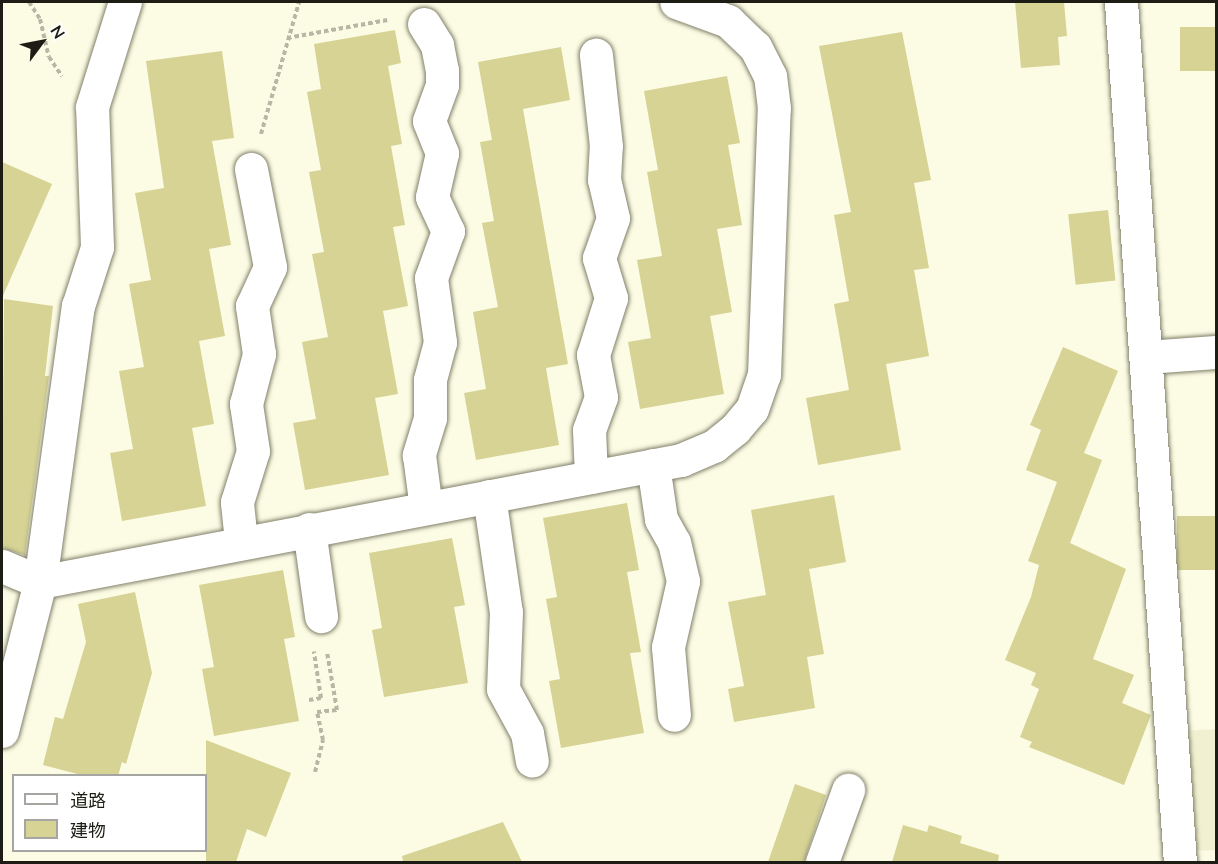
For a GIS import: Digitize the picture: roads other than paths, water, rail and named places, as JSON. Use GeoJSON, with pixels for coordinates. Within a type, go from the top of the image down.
{"type":"FeatureCollection","features":[{"type":"Feature","properties":{"kind":"street"},"geometry":{"type":"LineString","coordinates":[[2,731],[40,582],[78,306],[97,247],[92,107],[125,2]]}},
{"type":"Feature","properties":{"kind":"street"},"geometry":{"type":"LineString","coordinates":[[2,566],[40,582],[241,541],[653,465],[714,446],[735,429],[752,410],[764,375],[774,108],[770,76],[755,47],[728,21],[676,2]]}},
{"type":"Feature","properties":{"kind":"street"},"geometry":{"type":"LineString","coordinates":[[1121,2],[1180,862]]}},
{"type":"Feature","properties":{"kind":"street"},"geometry":{"type":"LineString","coordinates":[[424,24],[437,45],[442,69],[442,85],[429,121],[442,153],[432,197],[448,231],[431,278],[440,342],[430,380],[430,418],[419,455],[426,508]]}},
{"type":"Feature","properties":{"kind":"street"},"geometry":{"type":"LineString","coordinates":[[591,477],[589,430],[601,397],[593,355],[611,298],[599,258],[614,218],[604,180],[606,146],[596,55]]}},
{"type":"Feature","properties":{"kind":"street"},"geometry":{"type":"LineString","coordinates":[[241,541],[237,502],[253,451],[246,404],[259,354],[252,306],[270,267],[251,169]]}},
{"type":"Feature","properties":{"kind":"street"},"geometry":{"type":"LineString","coordinates":[[1146,357],[1216,352]]}},
{"type":"Feature","properties":{"kind":"street"},"geometry":{"type":"LineString","coordinates":[[653,465],[662,519],[674,542],[683,581],[668,647],[674,715]]}},
{"type":"Feature","properties":{"kind":"street"},"geometry":{"type":"LineString","coordinates":[[489,496],[506,612],[503,688],[527,734],[532,761]]}},
{"type":"Feature","properties":{"kind":"street"},"geometry":{"type":"LineString","coordinates":[[309,529],[317,630]]}},
{"type":"Feature","properties":{"kind":"street"},"geometry":{"type":"LineString","coordinates":[[822,862],[848,790]]}}]}
